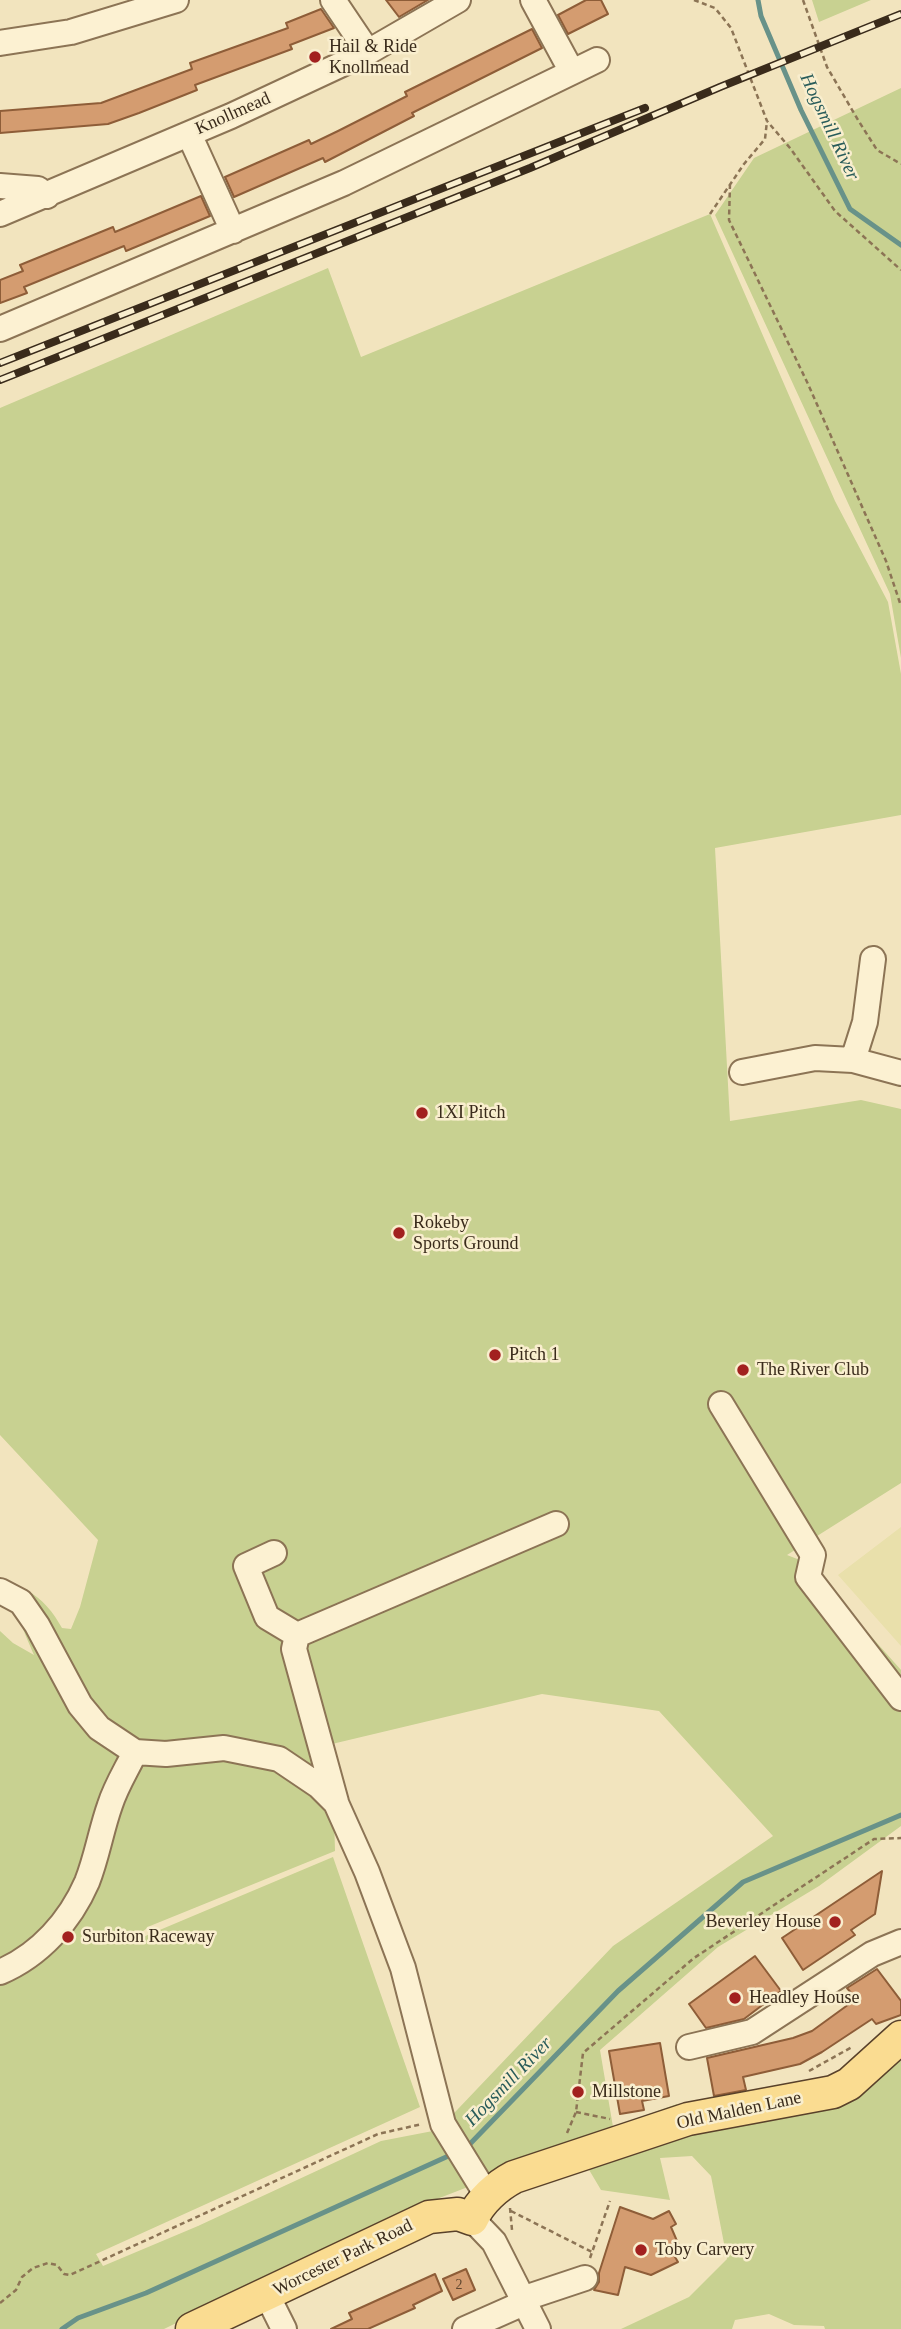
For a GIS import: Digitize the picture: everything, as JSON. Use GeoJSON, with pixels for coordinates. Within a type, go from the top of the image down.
{"type":"FeatureCollection","features":[{"type":"Feature","properties":{"kind":"main road","name":"Old Malden Lane"},"geometry":{"type":"LineString","coordinates":[[485,2200],[503,2183],[514,2177],[688,2119],[833,2092],[849,2084],[901,2037]]}},
{"type":"Feature","properties":{"kind":"main road","name":"Worcester Park Road"},"geometry":{"type":"LineString","coordinates":[[192,2329],[429,2217],[458,2214],[485,2200]]}},
{"type":"Feature","properties":{"kind":"street"},"geometry":{"type":"LineString","coordinates":[[0,43],[71,32],[176,0]]}},
{"type":"Feature","properties":{"kind":"street"},"geometry":{"type":"LineString","coordinates":[[333,0],[368,52]]}},
{"type":"Feature","properties":{"kind":"street"},"geometry":{"type":"LineString","coordinates":[[533,0],[572,72]]}},
{"type":"Feature","properties":{"kind":"street","name":"Knollmead"},"geometry":{"type":"LineString","coordinates":[[0,214],[189,134],[368,52],[451,2]]}},
{"type":"Feature","properties":{"kind":"street"},"geometry":{"type":"LineString","coordinates":[[0,328],[344,183],[597,60]]}},
{"type":"Feature","properties":{"kind":"street"},"geometry":{"type":"LineString","coordinates":[[189,134],[233,231]]}},
{"type":"Feature","properties":{"kind":"street"},"geometry":{"type":"LineString","coordinates":[[0,186],[38,189],[47,196]]}},
{"type":"Feature","properties":{"kind":"street"},"geometry":{"type":"LineString","coordinates":[[853,1060],[864,1022],[873,959]]}},
{"type":"Feature","properties":{"kind":"street"},"geometry":{"type":"LineString","coordinates":[[742,1072],[815,1058],[853,1060],[901,1073]]}},
{"type":"Feature","properties":{"kind":"street"},"geometry":{"type":"LineString","coordinates":[[720,1404],[813,1555],[808,1577],[901,1698]]}},
{"type":"Feature","properties":{"kind":"street"},"geometry":{"type":"LineString","coordinates":[[297,1635],[556,1524]]}},
{"type":"Feature","properties":{"kind":"street"},"geometry":{"type":"LineString","coordinates":[[274,1553],[246,1566],[267,1617],[297,1635]]}},
{"type":"Feature","properties":{"kind":"street"},"geometry":{"type":"LineString","coordinates":[[0,1591],[21,1602],[37,1625],[80,1705],[92,1720],[99,1728],[135,1752],[166,1754],[225,1748],[279,1759],[319,1786],[336,1803]]}},
{"type":"Feature","properties":{"kind":"street"},"geometry":{"type":"LineString","coordinates":[[297,1635],[294,1649],[336,1803],[367,1872],[402,1968],[443,2124],[485,2200],[494,2242],[538,2329]]}},
{"type":"Feature","properties":{"kind":"street"},"geometry":{"type":"LineString","coordinates":[[0,1972],[22,1961],[49,1940],[76,1903],[87,1881],[111,1803],[135,1752]]}},
{"type":"Feature","properties":{"kind":"street"},"geometry":{"type":"LineString","coordinates":[[689,2047],[752,2032],[872,1954],[901,1942]]}},
{"type":"Feature","properties":{"kind":"street"},"geometry":{"type":"LineString","coordinates":[[465,2329],[525,2300],[585,2278]]}},
{"type":"Feature","properties":{"kind":"street"},"geometry":{"type":"LineString","coordinates":[[267,2295],[284,2329]]}},
{"type":"Feature","properties":{"kind":"path"},"geometry":{"type":"LineString","coordinates":[[694,0],[715,8],[731,27],[767,121],[835,211],[901,270]]}},
{"type":"Feature","properties":{"kind":"path"},"geometry":{"type":"LineString","coordinates":[[803,0],[827,67],[852,109],[877,150],[901,164]]}},
{"type":"Feature","properties":{"kind":"path"},"geometry":{"type":"LineString","coordinates":[[710,214],[765,139],[767,121]]}},
{"type":"Feature","properties":{"kind":"path"},"geometry":{"type":"LineString","coordinates":[[730,184],[729,220],[808,384],[886,561],[901,606]]}},
{"type":"Feature","properties":{"kind":"path"},"geometry":{"type":"LineString","coordinates":[[563,2142],[576,2112],[583,2053],[694,1958],[874,1839],[901,1838]]}},
{"type":"Feature","properties":{"kind":"path"},"geometry":{"type":"LineString","coordinates":[[0,2303],[16,2290],[22,2277],[33,2269],[48,2263],[57,2265],[64,2274],[70,2275],[378,2134],[419,2124],[443,2124]]}},
{"type":"Feature","properties":{"kind":"path"},"geometry":{"type":"LineString","coordinates":[[485,2200],[592,2252]]}},
{"type":"Feature","properties":{"kind":"path"},"geometry":{"type":"LineString","coordinates":[[585,2278],[610,2202]]}},
{"type":"Feature","properties":{"kind":"shaded area"},"geometry":{"type":"Polygon","coordinates":[[[901,1527],[901,1646],[838,1575],[901,1527]]]}},
{"type":"Feature","properties":{"kind":"green space"},"geometry":{"type":"Polygon","coordinates":[[[812,0],[871,0],[819,22],[812,0]]]}},
{"type":"Feature","properties":{"kind":"green space"},"geometry":{"type":"Polygon","coordinates":[[[901,88],[901,658],[890,594],[715,215],[754,158],[901,88]]]}},
{"type":"Feature","properties":{"kind":"green space"},"geometry":{"type":"Polygon","coordinates":[[[710,214],[835,501],[888,602],[901,674],[901,815],[715,848],[730,1121],[861,1100],[901,1109],[901,1483],[787,1555],[805,1562],[901,1670],[901,1826],[819,1886],[718,1947],[600,2050],[613,2127],[677,2104],[680,2114],[550,2155],[401,2213],[164,2329],[0,2329],[0,1631],[13,1643],[34,1655],[20,1615],[20,1606],[26,1590],[47,1606],[62,1628],[71,1629],[80,1607],[98,1540],[0,1435],[0,408],[328,268],[361,357],[710,214]],[[542,1694],[332,1744],[335,1851],[150,1926],[124,1945],[333,1857],[420,2107],[96,2254],[103,2266],[198,2226],[381,2141],[438,2130],[613,1946],[773,1836],[659,1711],[542,1694]]]}},
{"type":"Feature","properties":{"kind":"green space"},"geometry":{"type":"Polygon","coordinates":[[[901,2051],[901,2329],[825,2329],[824,2326],[794,2325],[769,2314],[735,2320],[732,2329],[621,2329],[689,2297],[727,2259],[711,2176],[692,2156],[660,2158],[670,2200],[601,2190],[585,2163],[715,2123],[901,2051]]]}},
{"type":"Feature","properties":{"kind":"building"},"geometry":{"type":"Polygon","coordinates":[[[386,0],[428,0],[399,17],[386,0]]]}},
{"type":"Feature","properties":{"kind":"building"},"geometry":{"type":"Polygon","coordinates":[[[586,0],[601,0],[608,14],[568,34],[558,15],[586,0]]]}},
{"type":"Feature","properties":{"kind":"building"},"geometry":{"type":"Polygon","coordinates":[[[321,9],[334,28],[290,45],[292,49],[195,85],[197,90],[139,113],[108,124],[0,133],[0,111],[101,103],[192,69],[190,63],[288,28],[286,23],[321,9]]]}},
{"type":"Feature","properties":{"kind":"building"},"geometry":{"type":"Polygon","coordinates":[[[532,29],[542,48],[412,113],[414,116],[325,162],[323,158],[234,197],[225,177],[309,140],[311,144],[338,131],[407,96],[405,92],[532,29]]]}},
{"type":"Feature","properties":{"kind":"building"},"geometry":{"type":"Polygon","coordinates":[[[201,196],[210,216],[126,251],[124,246],[24,287],[27,293],[0,303],[0,280],[23,271],[20,265],[113,227],[115,232],[201,196]]]}},
{"type":"Feature","properties":{"kind":"building","name":"Beverley House"},"geometry":{"type":"Polygon","coordinates":[[[882,1871],[875,1914],[851,1930],[855,1935],[803,1970],[782,1938],[882,1871]]]}},
{"type":"Feature","properties":{"kind":"building","name":"Headley House"},"geometry":{"type":"Polygon","coordinates":[[[755,1956],[781,1991],[744,2019],[706,2028],[689,2004],[755,1956]]]}},
{"type":"Feature","properties":{"kind":"building"},"geometry":{"type":"Polygon","coordinates":[[[877,1969],[901,2001],[901,2015],[876,2024],[872,2019],[800,2064],[743,2077],[746,2090],[714,2096],[707,2058],[812,2031],[856,1999],[847,1988],[877,1969]]]}},
{"type":"Feature","properties":{"kind":"building"},"geometry":{"type":"Polygon","coordinates":[[[660,2043],[669,2096],[642,2101],[644,2110],[620,2114],[609,2051],[660,2043]]]}},
{"type":"Feature","properties":{"kind":"building","name":"Toby Carvery"},"geometry":{"type":"Polygon","coordinates":[[[620,2207],[653,2219],[669,2211],[676,2224],[671,2227],[680,2248],[672,2252],[678,2262],[651,2275],[625,2267],[618,2295],[594,2290],[599,2282],[599,2273],[620,2207]]]}},
{"type":"Feature","properties":{"kind":"building"},"geometry":{"type":"Polygon","coordinates":[[[466,2269],[475,2290],[453,2300],[443,2279],[466,2269]]]}},
{"type":"Feature","properties":{"kind":"building"},"geometry":{"type":"Polygon","coordinates":[[[435,2274],[442,2291],[413,2305],[415,2308],[368,2329],[331,2329],[352,2319],[349,2313],[435,2274]]]}},
{"type":"Feature","properties":{"kind":"waterway","name":"Hogsmill River"},"geometry":{"type":"LineString","coordinates":[[758,0],[761,16],[801,110],[850,209],[901,245]]}},
{"type":"Feature","properties":{"kind":"waterway","name":"Hogsmill River"},"geometry":{"type":"LineString","coordinates":[[467,2147],[618,1991],[743,1882],[901,1815]]}},
{"type":"Feature","properties":{"kind":"waterway","name":"Hogsmill River"},"geometry":{"type":"LineString","coordinates":[[62,2329],[78,2318],[146,2293],[455,2153]]}},
{"type":"Feature","properties":{"kind":"railway"},"geometry":{"type":"LineString","coordinates":[[0,380],[530,168],[901,14]]}},
{"type":"Feature","properties":{"kind":"railway"},"geometry":{"type":"LineString","coordinates":[[0,363],[645,108]]}},
{"type":"Feature","properties":{"kind":"place","name":"Hail & Ride Knollmead"},"geometry":{"type":"Point","coordinates":[315,57]}},
{"type":"Feature","properties":{"kind":"place","name":"1XI Pitch"},"geometry":{"type":"Point","coordinates":[422,1113]}},
{"type":"Feature","properties":{"kind":"place","name":"Rokeby Sports Ground"},"geometry":{"type":"Point","coordinates":[399,1233]}},
{"type":"Feature","properties":{"kind":"place","name":"Pitch 1"},"geometry":{"type":"Point","coordinates":[495,1355]}},
{"type":"Feature","properties":{"kind":"place","name":"The River Club"},"geometry":{"type":"Point","coordinates":[743,1370]}},
{"type":"Feature","properties":{"kind":"place","name":"Beverley House"},"geometry":{"type":"Point","coordinates":[835,1922]}},
{"type":"Feature","properties":{"kind":"place","name":"Surbiton Raceway"},"geometry":{"type":"Point","coordinates":[68,1937]}},
{"type":"Feature","properties":{"kind":"place","name":"Headley House"},"geometry":{"type":"Point","coordinates":[735,1998]}},
{"type":"Feature","properties":{"kind":"place","name":"Millstone"},"geometry":{"type":"Point","coordinates":[578,2092]}},
{"type":"Feature","properties":{"kind":"place","name":"Toby Carvery"},"geometry":{"type":"Point","coordinates":[641,2250]}}]}
